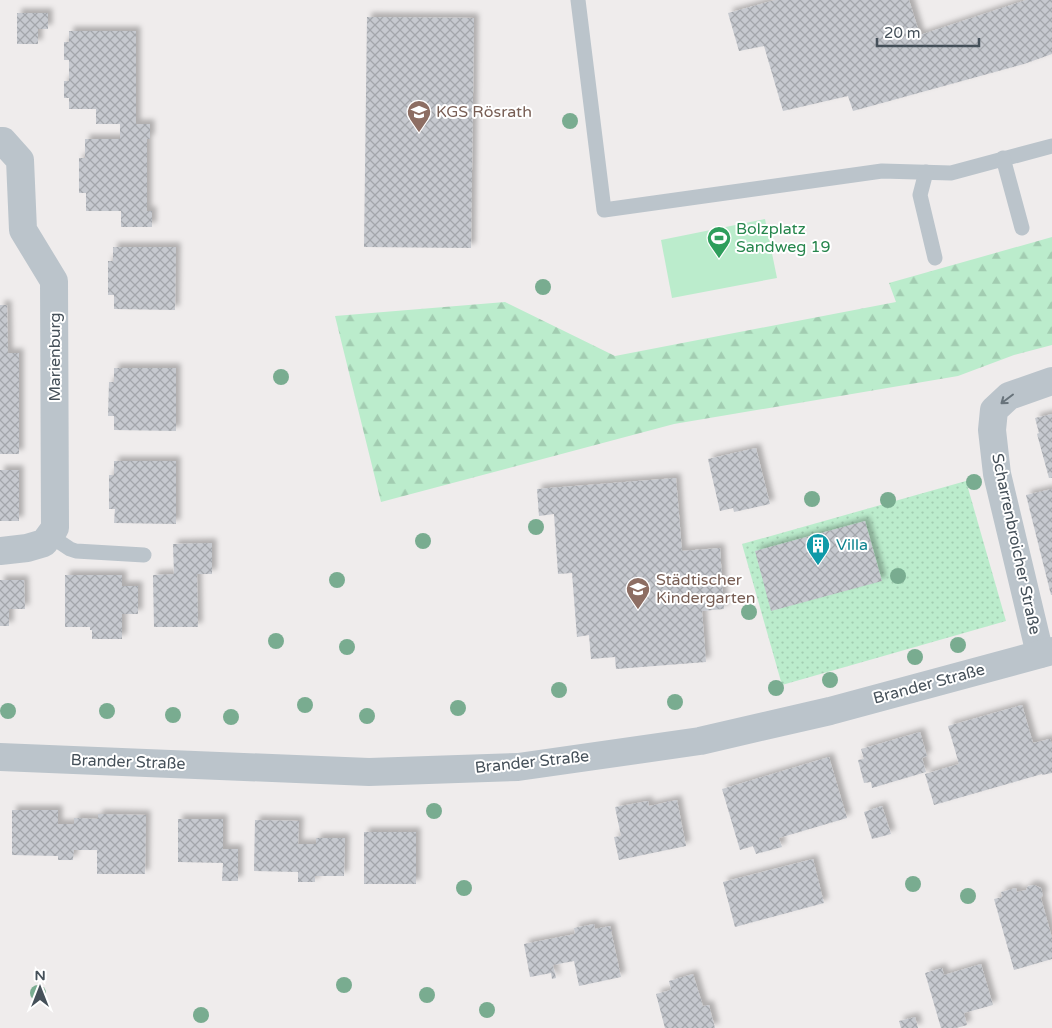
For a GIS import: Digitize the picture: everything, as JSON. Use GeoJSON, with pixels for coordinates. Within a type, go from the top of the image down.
{"type":"FeatureCollection","features":[{"type":"Feature","properties":{"kind":"street","name":"Marienburg"},"geometry":{"type":"LineString","coordinates":[[0,141],[3,141],[20,160],[23,230],[54,281],[55,528],[49,535]]}},
{"type":"Feature","properties":{"kind":"street","name":"Scharrenbroicher Straße"},"geometry":{"type":"LineString","coordinates":[[1046,653],[997,474],[992,430],[994,410],[1009,396],[1052,380]]}},
{"type":"Feature","properties":{"kind":"street"},"geometry":{"type":"LineString","coordinates":[[0,551],[27,548],[44,542],[49,535]]}},
{"type":"Feature","properties":{"kind":"street","name":"Brander Straße"},"geometry":{"type":"LineString","coordinates":[[0,756],[370,772],[518,767],[700,742],[1046,653]]}},
{"type":"Feature","properties":{"kind":"lane"},"geometry":{"type":"LineString","coordinates":[[578,0],[604,210],[882,170],[951,173],[1052,146]]}},
{"type":"Feature","properties":{"kind":"lane"},"geometry":{"type":"LineString","coordinates":[[1003,158],[1022,228]]}},
{"type":"Feature","properties":{"kind":"lane"},"geometry":{"type":"LineString","coordinates":[[926,172],[920,195],[935,258]]}},
{"type":"Feature","properties":{"kind":"lane"},"geometry":{"type":"LineString","coordinates":[[49,535],[76,551],[144,555]]}},
{"type":"Feature","properties":{"kind":"green space","name":"Bolzplatz Sandweg 19"},"geometry":{"type":"Polygon","coordinates":[[[765,219],[777,278],[672,298],[661,240],[765,219]]]}},
{"type":"Feature","properties":{"kind":"green space"},"geometry":{"type":"Polygon","coordinates":[[[1052,237],[1052,345],[1014,355],[958,376],[674,424],[381,502],[335,316],[505,302],[615,356],[896,302],[889,283],[1052,237]]]}},
{"type":"Feature","properties":{"kind":"green space"},"geometry":{"type":"Polygon","coordinates":[[[966,481],[1006,621],[782,685],[742,544],[966,481]]]}},
{"type":"Feature","properties":{"kind":"building"},"geometry":{"type":"Polygon","coordinates":[[[775,0],[909,0],[920,35],[1026,0],[1052,0],[1052,54],[1024,64],[853,111],[848,96],[783,111],[764,46],[739,51],[728,13],[775,0]]]}},
{"type":"Feature","properties":{"kind":"building"},"geometry":{"type":"Polygon","coordinates":[[[17,13],[48,13],[48,29],[38,29],[38,44],[17,44],[17,13]]]}},
{"type":"Feature","properties":{"kind":"building","name":"KGS Rösrath"},"geometry":{"type":"Polygon","coordinates":[[[367,17],[474,18],[471,248],[364,247],[367,17]]]}},
{"type":"Feature","properties":{"kind":"building"},"geometry":{"type":"Polygon","coordinates":[[[69,31],[136,31],[136,124],[150,124],[150,139],[147,139],[147,211],[152,211],[152,227],[121,227],[121,211],[86,211],[86,193],[79,193],[79,158],[85,158],[85,139],[120,139],[120,124],[96,124],[96,109],[69,109],[69,98],[64,98],[64,81],[69,81],[69,60],[64,60],[64,42],[69,42],[69,31]]]}},
{"type":"Feature","properties":{"kind":"building"},"geometry":{"type":"Polygon","coordinates":[[[113,247],[176,247],[175,310],[114,309],[114,295],[108,295],[108,261],[113,261],[113,247]]]}},
{"type":"Feature","properties":{"kind":"building"},"geometry":{"type":"Polygon","coordinates":[[[0,305],[7,305],[8,353],[19,353],[19,454],[0,454],[0,305]]]}},
{"type":"Feature","properties":{"kind":"building"},"geometry":{"type":"Polygon","coordinates":[[[114,368],[176,368],[176,431],[114,430],[114,416],[108,416],[109,382],[114,382],[114,368]]]}},
{"type":"Feature","properties":{"kind":"building"},"geometry":{"type":"Polygon","coordinates":[[[1052,414],[1052,478],[1049,478],[1037,434],[1039,433],[1035,418],[1052,414]]]}},
{"type":"Feature","properties":{"kind":"building"},"geometry":{"type":"Polygon","coordinates":[[[756,448],[770,504],[734,512],[733,508],[720,511],[708,459],[756,448]]]}},
{"type":"Feature","properties":{"kind":"building"},"geometry":{"type":"Polygon","coordinates":[[[114,461],[176,461],[176,524],[114,523],[115,509],[109,509],[109,475],[114,475],[114,461]]]}},
{"type":"Feature","properties":{"kind":"building"},"geometry":{"type":"Polygon","coordinates":[[[0,470],[19,470],[19,521],[0,521],[0,470]]]}},
{"type":"Feature","properties":{"kind":"building"},"geometry":{"type":"Polygon","coordinates":[[[676,478],[682,551],[720,548],[724,609],[702,611],[706,662],[616,669],[615,657],[591,659],[589,635],[577,637],[572,573],[558,574],[554,514],[539,516],[537,489],[676,478]]]}},
{"type":"Feature","properties":{"kind":"building"},"geometry":{"type":"Polygon","coordinates":[[[1052,489],[1052,595],[1051,595],[1026,495],[1052,489]]]}},
{"type":"Feature","properties":{"kind":"building","name":"Villa"},"geometry":{"type":"Polygon","coordinates":[[[865,521],[882,581],[771,611],[755,551],[865,521]]]}},
{"type":"Feature","properties":{"kind":"building"},"geometry":{"type":"Polygon","coordinates":[[[212,543],[212,574],[197,574],[198,627],[154,627],[153,575],[174,574],[173,544],[212,543]]]}},
{"type":"Feature","properties":{"kind":"building"},"geometry":{"type":"Polygon","coordinates":[[[65,575],[122,575],[122,586],[138,586],[138,614],[122,614],[122,639],[92,639],[90,627],[65,627],[65,575]]]}},
{"type":"Feature","properties":{"kind":"building"},"geometry":{"type":"Polygon","coordinates":[[[0,580],[24,580],[25,609],[9,609],[9,626],[0,626],[0,580]]]}},
{"type":"Feature","properties":{"kind":"building"},"geometry":{"type":"Polygon","coordinates":[[[1022,705],[1033,743],[1050,739],[1052,744],[1052,773],[1042,774],[934,805],[925,774],[959,764],[948,726],[1022,705]]]}},
{"type":"Feature","properties":{"kind":"building"},"geometry":{"type":"Polygon","coordinates":[[[920,732],[927,756],[922,758],[926,772],[872,788],[871,782],[864,783],[858,760],[864,759],[861,749],[920,732]]]}},
{"type":"Feature","properties":{"kind":"building"},"geometry":{"type":"Polygon","coordinates":[[[829,757],[847,818],[779,838],[782,847],[756,854],[753,846],[740,850],[722,789],[829,757]]]}},
{"type":"Feature","properties":{"kind":"building"},"geometry":{"type":"Polygon","coordinates":[[[677,800],[686,846],[619,860],[614,837],[621,836],[615,807],[648,801],[649,806],[677,800]]]}},
{"type":"Feature","properties":{"kind":"building"},"geometry":{"type":"Polygon","coordinates":[[[882,806],[891,834],[872,839],[864,812],[882,806]]]}},
{"type":"Feature","properties":{"kind":"building"},"geometry":{"type":"Polygon","coordinates":[[[12,810],[58,810],[58,824],[74,824],[74,818],[98,819],[98,814],[146,815],[145,874],[97,874],[97,850],[74,850],[73,860],[58,860],[58,856],[12,855],[12,810]]]}},
{"type":"Feature","properties":{"kind":"building"},"geometry":{"type":"Polygon","coordinates":[[[178,819],[223,819],[223,849],[238,849],[238,881],[222,881],[223,863],[178,862],[178,819]]]}},
{"type":"Feature","properties":{"kind":"building"},"geometry":{"type":"Polygon","coordinates":[[[255,820],[299,821],[298,844],[316,844],[316,838],[345,838],[344,876],[315,876],[315,882],[298,882],[298,872],[254,871],[255,820]]]}},
{"type":"Feature","properties":{"kind":"building"},"geometry":{"type":"Polygon","coordinates":[[[364,832],[416,832],[416,884],[364,884],[364,832]]]}},
{"type":"Feature","properties":{"kind":"building"},"geometry":{"type":"Polygon","coordinates":[[[813,859],[824,903],[735,927],[723,882],[813,859]]]}},
{"type":"Feature","properties":{"kind":"building"},"geometry":{"type":"Polygon","coordinates":[[[1034,885],[1041,888],[1043,895],[1041,898],[1052,938],[1052,959],[1014,970],[994,899],[1002,897],[1001,892],[1016,888],[1017,892],[1026,890],[1028,886],[1034,885]]]}},
{"type":"Feature","properties":{"kind":"building"},"geometry":{"type":"Polygon","coordinates":[[[594,924],[595,929],[610,926],[621,977],[579,986],[574,961],[553,965],[556,978],[552,979],[551,973],[530,977],[524,944],[575,934],[574,928],[594,924]]]}},
{"type":"Feature","properties":{"kind":"building"},"geometry":{"type":"Polygon","coordinates":[[[981,964],[993,1005],[964,1013],[967,1025],[956,1028],[941,1028],[925,973],[942,968],[944,975],[981,964]]]}},
{"type":"Feature","properties":{"kind":"building"},"geometry":{"type":"Polygon","coordinates":[[[693,974],[703,1006],[709,1005],[715,1028],[665,1028],[656,994],[671,990],[669,981],[693,974]]]}},
{"type":"Feature","properties":{"kind":"building"},"geometry":{"type":"Polygon","coordinates":[[[915,1017],[918,1028],[901,1028],[899,1021],[915,1017]]]}},
{"type":"Feature","properties":{"kind":"place","name":"KGS Rösrath"},"geometry":{"type":"Point","coordinates":[419,133]}},
{"type":"Feature","properties":{"kind":"place","name":"Bolzplatz Sandweg 19"},"geometry":{"type":"Point","coordinates":[719,259]}},
{"type":"Feature","properties":{"kind":"place","name":"Villa"},"geometry":{"type":"Point","coordinates":[818,566]}},
{"type":"Feature","properties":{"kind":"place","name":"Städtischer Kindergarten"},"geometry":{"type":"Point","coordinates":[638,610]}}]}
